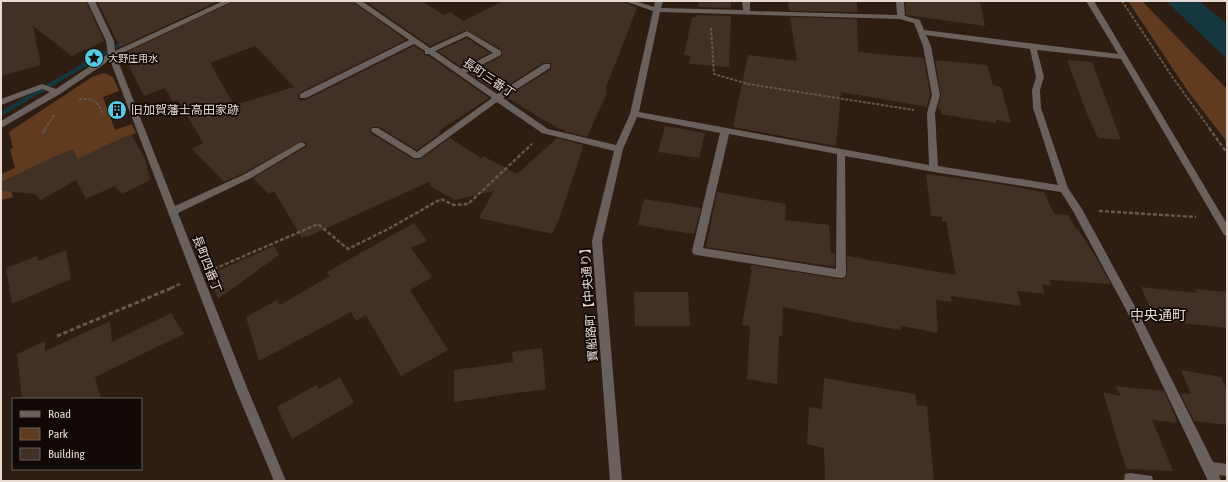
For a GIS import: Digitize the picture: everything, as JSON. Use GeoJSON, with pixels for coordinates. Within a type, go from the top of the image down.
{"type":"FeatureCollection","features":[{"type":"Feature","properties":{"kind":"street","name":"長町四番丁"},"geometry":{"type":"LineString","coordinates":[[91,1],[110,41],[112,55],[172,211],[242,390],[280,481]]}},
{"type":"Feature","properties":{"kind":"street"},"geometry":{"type":"LineString","coordinates":[[1,125],[57,92],[112,55],[140,40],[229,1]]}},
{"type":"Feature","properties":{"kind":"street","name":"長町三番丁"},"geometry":{"type":"LineString","coordinates":[[357,1],[428,52],[545,131],[619,149]]}},
{"type":"Feature","properties":{"kind":"street"},"geometry":{"type":"LineString","coordinates":[[628,1],[710,11],[901,17],[918,22],[920,32],[927,46],[936,95],[931,113],[934,169]]}},
{"type":"Feature","properties":{"kind":"street"},"geometry":{"type":"LineString","coordinates":[[746,1],[747,12]]}},
{"type":"Feature","properties":{"kind":"street"},"geometry":{"type":"LineString","coordinates":[[900,1],[901,17]]}},
{"type":"Feature","properties":{"kind":"street"},"geometry":{"type":"LineString","coordinates":[[1090,1],[1227,232]]}},
{"type":"Feature","properties":{"kind":"street","name":"寶船路町【中央通り】"},"geometry":{"type":"LineString","coordinates":[[616,481],[597,241],[619,149],[634,114],[658,5]]}},
{"type":"Feature","properties":{"kind":"street"},"geometry":{"type":"LineString","coordinates":[[920,32],[1123,57]]}},
{"type":"Feature","properties":{"kind":"street"},"geometry":{"type":"LineString","coordinates":[[428,52],[467,33],[498,53],[460,73]]}},
{"type":"Feature","properties":{"kind":"street"},"geometry":{"type":"LineString","coordinates":[[303,96],[413,41]]}},
{"type":"Feature","properties":{"kind":"street"},"geometry":{"type":"LineString","coordinates":[[1033,47],[1040,77],[1036,90],[1037,108],[1064,190],[1077,209],[1135,317],[1215,481]]}},
{"type":"Feature","properties":{"kind":"street"},"geometry":{"type":"LineString","coordinates":[[375,130],[418,156],[497,98],[548,66]]}},
{"type":"Feature","properties":{"kind":"street"},"geometry":{"type":"LineString","coordinates":[[1,102],[42,86],[57,92]]}},
{"type":"Feature","properties":{"kind":"street"},"geometry":{"type":"LineString","coordinates":[[634,114],[934,169],[1064,190]]}},
{"type":"Feature","properties":{"kind":"street"},"geometry":{"type":"LineString","coordinates":[[725,131],[698,251],[841,274],[841,152]]}},
{"type":"Feature","properties":{"kind":"street"},"geometry":{"type":"LineString","coordinates":[[172,211],[248,176],[302,145]]}},
{"type":"Feature","properties":{"kind":"street"},"geometry":{"type":"LineString","coordinates":[[1208,468],[1227,470]]}},
{"type":"Feature","properties":{"kind":"street"},"geometry":{"type":"LineString","coordinates":[[1131,481],[1130,479],[1147,481]]}},
{"type":"Feature","properties":{"kind":"path"},"geometry":{"type":"LineString","coordinates":[[1122,1],[1173,78],[1227,153]]}},
{"type":"Feature","properties":{"kind":"path"},"geometry":{"type":"LineString","coordinates":[[710,11],[714,74],[748,84],[931,113]]}},
{"type":"Feature","properties":{"kind":"path"},"geometry":{"type":"LineString","coordinates":[[78,99],[90,98],[100,104],[103,114]]}},
{"type":"Feature","properties":{"kind":"path"},"geometry":{"type":"LineString","coordinates":[[43,133],[57,111]]}},
{"type":"Feature","properties":{"kind":"path"},"geometry":{"type":"LineString","coordinates":[[57,336],[318,224],[348,249],[390,228],[441,199],[454,205],[468,204],[545,131]]}},
{"type":"Feature","properties":{"kind":"path"},"geometry":{"type":"LineString","coordinates":[[1077,209],[1220,218]]}},
{"type":"Feature","properties":{"kind":"green space"},"geometry":{"type":"Polygon","coordinates":[[[1128,1],[1142,1],[1227,89],[1227,142],[1187,90],[1128,1]]]}},
{"type":"Feature","properties":{"kind":"green space"},"geometry":{"type":"Polygon","coordinates":[[[104,73],[113,77],[119,91],[103,97],[115,130],[132,124],[136,133],[100,148],[81,168],[73,149],[10,188],[13,197],[1,200],[1,174],[15,168],[10,149],[13,148],[9,132],[92,77],[104,73]]]}},
{"type":"Feature","properties":{"kind":"water"},"geometry":{"type":"Polygon","coordinates":[[[1166,1],[1199,1],[1227,24],[1227,59],[1166,1]]]}},
{"type":"Feature","properties":{"kind":"building"},"geometry":{"type":"Polygon","coordinates":[[[1,1],[86,1],[104,41],[72,56],[33,26],[41,65],[1,76],[1,1]]]}},
{"type":"Feature","properties":{"kind":"building"},"geometry":{"type":"Polygon","coordinates":[[[97,1],[219,1],[120,47],[97,1]]]}},
{"type":"Feature","properties":{"kind":"building"},"geometry":{"type":"Polygon","coordinates":[[[234,1],[352,1],[406,40],[299,93],[298,98],[300,100],[307,99],[414,46],[424,52],[424,55],[429,56],[489,98],[439,131],[441,133],[417,150],[379,127],[371,127],[371,133],[413,159],[421,159],[450,138],[481,158],[483,156],[517,174],[557,138],[583,145],[581,148],[583,148],[559,219],[552,234],[479,218],[494,191],[455,200],[432,187],[429,182],[302,238],[274,191],[269,194],[253,178],[307,146],[307,144],[302,141],[246,172],[224,182],[192,149],[203,143],[178,100],[173,102],[165,88],[144,96],[123,54],[234,1]],[[255,46],[210,63],[234,105],[294,87],[255,46]]]}},
{"type":"Feature","properties":{"kind":"building"},"geometry":{"type":"Polygon","coordinates":[[[365,1],[422,1],[444,15],[450,12],[463,21],[503,1],[621,1],[637,8],[605,90],[607,91],[605,95],[607,93],[587,137],[560,129],[507,97],[551,69],[551,63],[543,63],[497,92],[469,73],[502,56],[502,50],[466,30],[430,46],[365,1]]]}},
{"type":"Feature","properties":{"kind":"building"},"geometry":{"type":"Polygon","coordinates":[[[699,1],[731,1],[731,8],[698,7],[699,1]]]}},
{"type":"Feature","properties":{"kind":"building"},"geometry":{"type":"Polygon","coordinates":[[[788,1],[857,1],[857,12],[789,11],[788,1]]]}},
{"type":"Feature","properties":{"kind":"building"},"geometry":{"type":"Polygon","coordinates":[[[906,1],[980,1],[985,26],[906,15],[906,1]]]}},
{"type":"Feature","properties":{"kind":"building"},"geometry":{"type":"Polygon","coordinates":[[[696,15],[731,16],[729,67],[689,64],[691,56],[684,55],[692,17],[696,17],[696,15]]]}},
{"type":"Feature","properties":{"kind":"building"},"geometry":{"type":"Polygon","coordinates":[[[790,17],[857,19],[858,52],[924,58],[930,95],[927,107],[841,92],[836,146],[733,127],[748,55],[797,61],[790,17]]]}},
{"type":"Feature","properties":{"kind":"building"},"geometry":{"type":"Polygon","coordinates":[[[467,38],[490,53],[461,67],[438,51],[467,38]]]}},
{"type":"Feature","properties":{"kind":"building"},"geometry":{"type":"Polygon","coordinates":[[[935,60],[987,65],[993,85],[1001,87],[1011,123],[996,120],[996,123],[941,114],[941,110],[938,109],[941,95],[935,60]]]}},
{"type":"Feature","properties":{"kind":"building"},"geometry":{"type":"Polygon","coordinates":[[[1067,60],[1092,62],[1121,140],[1098,138],[1087,114],[1067,60]]]}},
{"type":"Feature","properties":{"kind":"building"},"geometry":{"type":"Polygon","coordinates":[[[665,126],[705,133],[699,158],[658,152],[665,126]]]}},
{"type":"Feature","properties":{"kind":"building"},"geometry":{"type":"Polygon","coordinates":[[[131,134],[145,159],[150,180],[122,194],[115,186],[86,199],[76,180],[41,200],[35,194],[1,191],[1,182],[60,154],[73,149],[77,159],[131,134]]]}},
{"type":"Feature","properties":{"kind":"building"},"geometry":{"type":"Polygon","coordinates":[[[926,174],[993,183],[1044,192],[1054,214],[1068,215],[1094,254],[1111,284],[1050,280],[1051,286],[1042,284],[1045,294],[1017,291],[1021,306],[951,296],[952,302],[936,300],[938,333],[901,326],[901,330],[783,307],[782,336],[779,336],[777,384],[747,379],[750,326],[742,325],[752,269],[750,269],[751,265],[841,279],[845,278],[847,274],[847,256],[956,275],[946,221],[942,221],[942,217],[931,216],[926,174]]]}},
{"type":"Feature","properties":{"kind":"building"},"geometry":{"type":"Polygon","coordinates":[[[717,192],[786,204],[785,220],[829,225],[831,253],[835,253],[835,267],[706,247],[717,192]]]}},
{"type":"Feature","properties":{"kind":"building"},"geometry":{"type":"Polygon","coordinates":[[[644,199],[701,208],[694,234],[638,225],[644,199]]]}},
{"type":"Feature","properties":{"kind":"building"},"geometry":{"type":"Polygon","coordinates":[[[414,223],[427,241],[411,248],[432,277],[410,290],[448,350],[401,376],[366,315],[356,321],[351,312],[259,361],[246,317],[277,300],[280,305],[330,276],[327,272],[414,223]]]}},
{"type":"Feature","properties":{"kind":"building"},"geometry":{"type":"Polygon","coordinates":[[[274,246],[279,255],[218,299],[208,275],[274,246]]]}},
{"type":"Feature","properties":{"kind":"building"},"geometry":{"type":"Polygon","coordinates":[[[66,250],[71,279],[12,304],[6,268],[37,256],[38,261],[66,250]]]}},
{"type":"Feature","properties":{"kind":"building"},"geometry":{"type":"Polygon","coordinates":[[[1141,287],[1197,293],[1195,289],[1227,292],[1227,328],[1155,320],[1141,287]]]}},
{"type":"Feature","properties":{"kind":"building"},"geometry":{"type":"Polygon","coordinates":[[[634,292],[688,292],[690,326],[635,326],[634,292]]]}},
{"type":"Feature","properties":{"kind":"building"},"geometry":{"type":"Polygon","coordinates":[[[171,313],[184,334],[95,377],[101,398],[22,398],[17,354],[45,341],[45,351],[110,321],[112,342],[171,313]]]}},
{"type":"Feature","properties":{"kind":"building"},"geometry":{"type":"Polygon","coordinates":[[[542,348],[546,389],[454,402],[454,370],[513,362],[512,352],[542,348]]]}},
{"type":"Feature","properties":{"kind":"building"},"geometry":{"type":"Polygon","coordinates":[[[1181,370],[1221,377],[1227,390],[1227,425],[1194,421],[1180,393],[1191,394],[1181,370]]]}},
{"type":"Feature","properties":{"kind":"building"},"geometry":{"type":"Polygon","coordinates":[[[340,377],[354,403],[292,439],[277,407],[316,385],[319,389],[340,377]]]}},
{"type":"Feature","properties":{"kind":"building"},"geometry":{"type":"Polygon","coordinates":[[[824,378],[915,394],[917,405],[927,406],[934,481],[825,481],[824,448],[807,444],[809,407],[822,409],[824,378]]]}},
{"type":"Feature","properties":{"kind":"building"},"geometry":{"type":"Polygon","coordinates":[[[1115,386],[1164,391],[1177,423],[1152,420],[1173,471],[1126,469],[1103,392],[1121,396],[1115,386]]]}},
{"type":"Feature","properties":{"kind":"waterway"},"geometry":{"type":"LineString","coordinates":[[1,114],[127,40]]}},
{"type":"Feature","properties":{"kind":"place","name":"大野庄用水"},"geometry":{"type":"Point","coordinates":[94,58]}},
{"type":"Feature","properties":{"kind":"place","name":"旧加賀藩士高田家跡"},"geometry":{"type":"Point","coordinates":[117,110]}},
{"type":"Feature","properties":{"kind":"district","name":"中央通町"},"geometry":{"type":"Point","coordinates":[1158,315]}}]}
